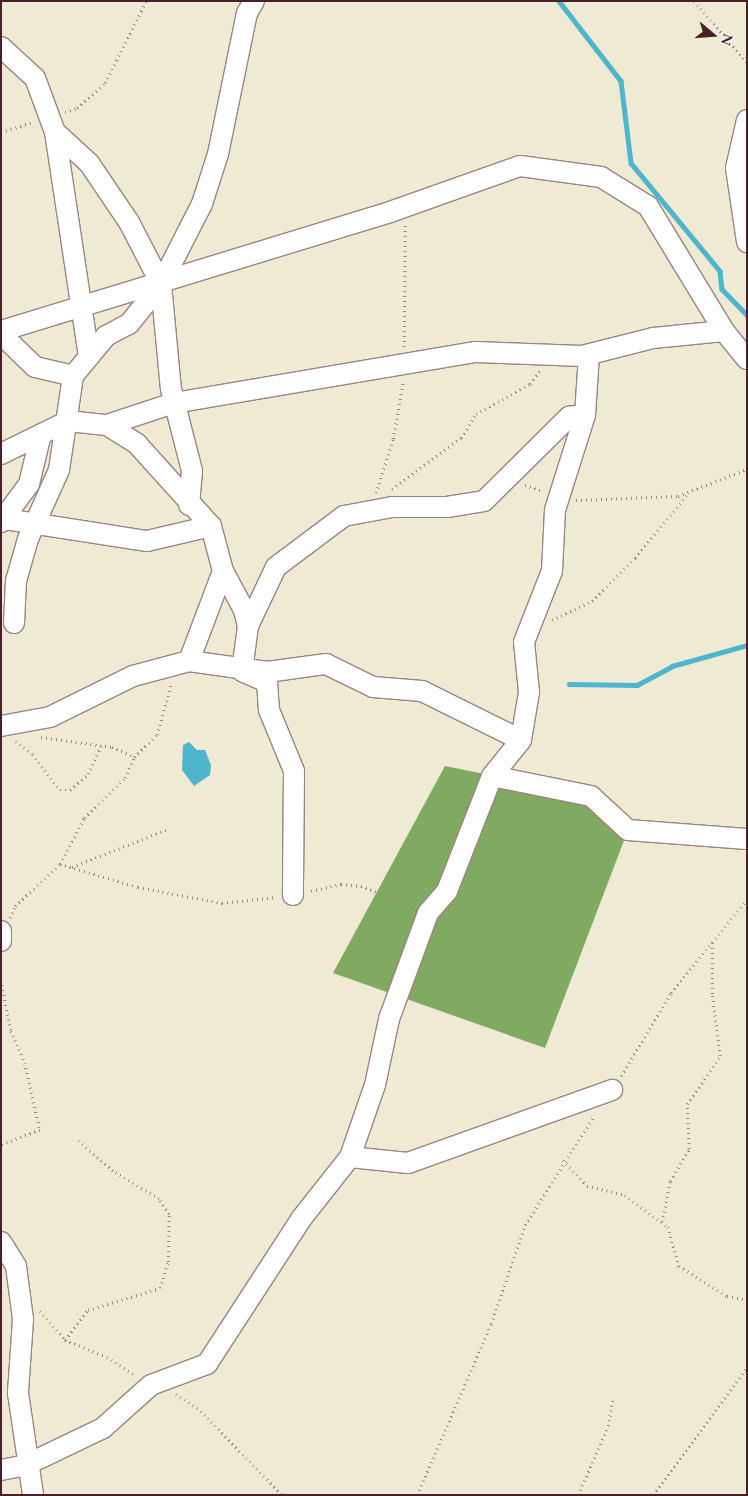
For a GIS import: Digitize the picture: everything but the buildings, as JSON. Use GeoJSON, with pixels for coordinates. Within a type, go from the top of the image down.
{"type":"FeatureCollection","features":[{"type":"Feature","properties":{"kind":"street"},"geometry":{"type":"LineString","coordinates":[[14,623],[16,581],[37,521],[59,470],[68,421],[73,376],[106,336],[129,324],[161,284],[202,204],[218,154],[247,13],[254,1]]}},
{"type":"Feature","properties":{"kind":"street"},"geometry":{"type":"LineString","coordinates":[[1,47],[35,78],[52,125],[90,356]]}},
{"type":"Feature","properties":{"kind":"street"},"geometry":{"type":"LineString","coordinates":[[747,120],[736,168],[747,242]]}},
{"type":"Feature","properties":{"kind":"street"},"geometry":{"type":"LineString","coordinates":[[52,125],[90,163],[129,222],[161,284],[174,403],[192,471],[189,505]]}},
{"type":"Feature","properties":{"kind":"street"},"geometry":{"type":"LineString","coordinates":[[73,376],[35,367],[1,333],[82,305],[161,284],[520,166],[601,177],[648,206],[724,331],[747,359]]}},
{"type":"Feature","properties":{"kind":"street"},"geometry":{"type":"LineString","coordinates":[[1,454],[68,421],[107,425],[174,403],[476,352],[589,355],[653,338],[724,331]]}},
{"type":"Feature","properties":{"kind":"street"},"geometry":{"type":"LineString","coordinates":[[1,1470],[26,1465],[103,1428],[150,1385],[208,1364],[301,1219],[350,1157],[375,1085],[389,1019],[428,913],[447,891],[492,776],[521,740],[529,692],[524,642],[552,571],[554,510],[585,415],[589,355]]}},
{"type":"Feature","properties":{"kind":"street"},"geometry":{"type":"LineString","coordinates":[[242,671],[248,626],[276,567],[344,516],[392,507],[447,507],[484,501],[504,485],[569,417],[585,415]]}},
{"type":"Feature","properties":{"kind":"street"},"geometry":{"type":"LineString","coordinates":[[107,425],[137,444],[189,505],[210,526],[223,571],[248,626]]}},
{"type":"Feature","properties":{"kind":"street"},"geometry":{"type":"LineString","coordinates":[[3,520],[29,484],[41,434]]}},
{"type":"Feature","properties":{"kind":"street"},"geometry":{"type":"LineString","coordinates":[[3,520],[37,521],[81,533],[147,541],[210,526]]}},
{"type":"Feature","properties":{"kind":"street"},"geometry":{"type":"LineString","coordinates":[[189,661],[223,571]]}},
{"type":"Feature","properties":{"kind":"street"},"geometry":{"type":"LineString","coordinates":[[4,730],[50,717],[133,676],[189,661],[242,671],[267,672],[326,664],[374,687],[422,691],[521,740]]}},
{"type":"Feature","properties":{"kind":"street"},"geometry":{"type":"LineString","coordinates":[[242,671],[267,682],[269,710],[294,771],[293,895]]}},
{"type":"Feature","properties":{"kind":"street"},"geometry":{"type":"LineString","coordinates":[[492,776],[591,796],[628,830],[747,839]]}},
{"type":"Feature","properties":{"kind":"street"},"geometry":{"type":"LineString","coordinates":[[1,931],[1,939]]}},
{"type":"Feature","properties":{"kind":"street"},"geometry":{"type":"LineString","coordinates":[[350,1157],[408,1163],[612,1090]]}},
{"type":"Feature","properties":{"kind":"street"},"geometry":{"type":"LineString","coordinates":[[1,1242],[16,1266],[23,1319],[18,1393],[26,1465],[33,1495]]}},
{"type":"Feature","properties":{"kind":"path"},"geometry":{"type":"LineString","coordinates":[[1,132],[52,125],[76,108],[104,83],[146,1]]}},
{"type":"Feature","properties":{"kind":"path"},"geometry":{"type":"LineString","coordinates":[[694,1],[747,62]]}},
{"type":"Feature","properties":{"kind":"path"},"geometry":{"type":"LineString","coordinates":[[387,493],[461,438],[476,414],[530,384],[553,353]]}},
{"type":"Feature","properties":{"kind":"path"},"geometry":{"type":"LineString","coordinates":[[504,485],[525,485],[586,502],[688,493],[747,469]]}},
{"type":"Feature","properties":{"kind":"path"},"geometry":{"type":"LineString","coordinates":[[547,624],[592,601],[636,558],[688,493]]}},
{"type":"Feature","properties":{"kind":"path"},"geometry":{"type":"LineString","coordinates":[[1,939],[15,906],[60,864],[84,818],[125,778],[134,757],[157,735],[172,680]]}},
{"type":"Feature","properties":{"kind":"path"},"geometry":{"type":"LineString","coordinates":[[4,730],[33,754],[60,790],[70,790],[88,774],[101,746]]}},
{"type":"Feature","properties":{"kind":"path"},"geometry":{"type":"LineString","coordinates":[[35,736],[101,746],[134,757]]}},
{"type":"Feature","properties":{"kind":"path"},"geometry":{"type":"LineString","coordinates":[[71,867],[166,830]]}},
{"type":"Feature","properties":{"kind":"path"},"geometry":{"type":"LineString","coordinates":[[60,864],[138,887],[222,903],[293,895],[341,884],[361,886],[428,913]]}},
{"type":"Feature","properties":{"kind":"path"},"geometry":{"type":"LineString","coordinates":[[612,1090],[671,993],[747,899]]}},
{"type":"Feature","properties":{"kind":"path"},"geometry":{"type":"LineString","coordinates":[[662,1222],[670,1181],[689,1149],[687,1104],[720,1056],[712,994],[712,940]]}},
{"type":"Feature","properties":{"kind":"path"},"geometry":{"type":"LineString","coordinates":[[1,980],[11,1031],[25,1063],[40,1130],[1,1145]]}},
{"type":"Feature","properties":{"kind":"path"},"geometry":{"type":"LineString","coordinates":[[417,1495],[491,1324],[525,1225],[563,1160],[596,1113]]}},
{"type":"Feature","properties":{"kind":"path"},"geometry":{"type":"LineString","coordinates":[[65,1340],[88,1310],[160,1288],[168,1262],[168,1214],[158,1199],[114,1171],[75,1138]]}},
{"type":"Feature","properties":{"kind":"path"},"geometry":{"type":"LineString","coordinates":[[563,1160],[587,1186],[625,1195],[668,1226],[679,1266],[727,1296],[747,1300]]}},
{"type":"Feature","properties":{"kind":"path"},"geometry":{"type":"LineString","coordinates":[[653,1495],[747,1367]]}},
{"type":"Feature","properties":{"kind":"path"},"geometry":{"type":"LineString","coordinates":[[578,1495],[608,1426],[613,1398]]}},
{"type":"Feature","properties":{"kind":"green space"},"geometry":{"type":"Polygon","coordinates":[[[445,766],[591,796],[628,830],[545,1048],[333,973],[445,766]]]}},
{"type":"Feature","properties":{"kind":"water"},"geometry":{"type":"Polygon","coordinates":[[[189,742],[197,750],[205,750],[211,765],[210,775],[194,786],[182,770],[183,745],[189,742]]]}},
{"type":"Feature","properties":{"kind":"waterway"},"geometry":{"type":"LineString","coordinates":[[559,1],[621,81],[631,163],[720,271],[722,289],[747,315]]}},
{"type":"Feature","properties":{"kind":"waterway"},"geometry":{"type":"LineString","coordinates":[[569,684],[637,685],[672,666],[747,645]]}}]}
